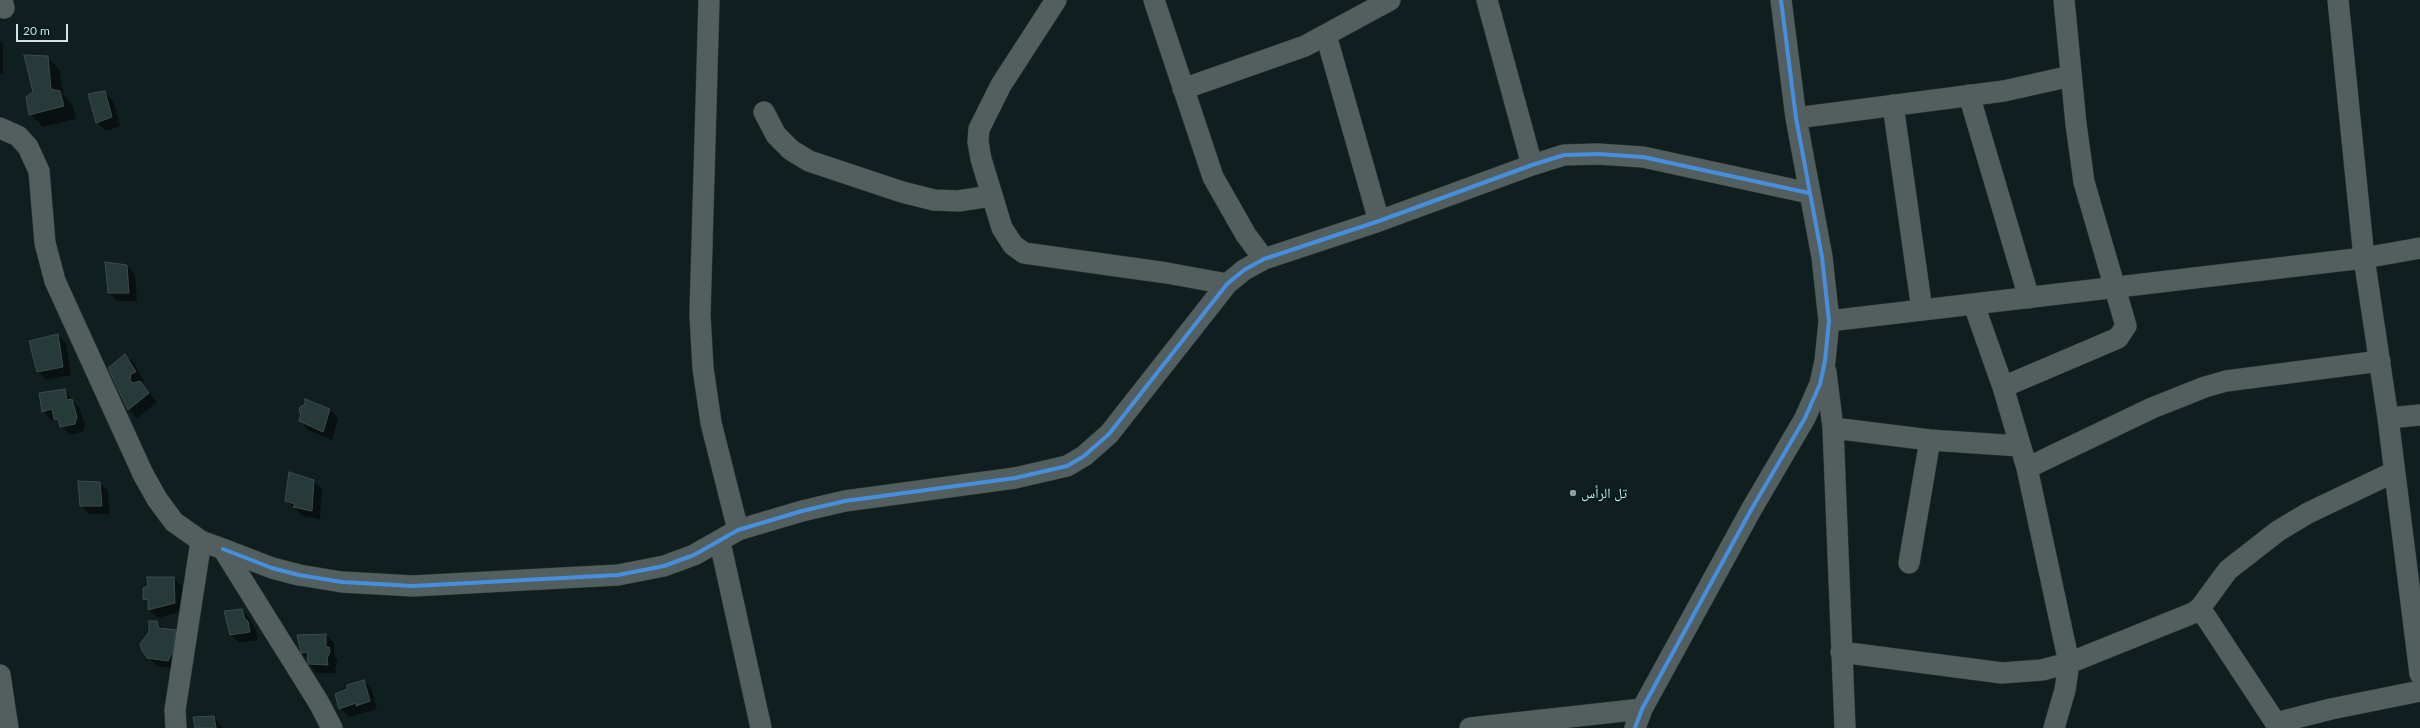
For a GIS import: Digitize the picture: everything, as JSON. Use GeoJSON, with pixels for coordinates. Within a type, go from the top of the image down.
{"type":"FeatureCollection","features":[{"type":"Feature","properties":{"kind":"street"},"geometry":{"type":"LineString","coordinates":[[710,0],[700,330],[703,368],[711,423],[738,530]]}},
{"type":"Feature","properties":{"kind":"street"},"geometry":{"type":"LineString","coordinates":[[1056,0],[1001,85],[979,128],[978,142],[991,196],[1002,228],[1013,245],[1024,254],[1167,273],[1227,284]]}},
{"type":"Feature","properties":{"kind":"street"},"geometry":{"type":"LineString","coordinates":[[1154,0],[1182,89],[1213,177],[1246,235],[1264,259]]}},
{"type":"Feature","properties":{"kind":"street"},"geometry":{"type":"LineString","coordinates":[[1182,89],[1278,56],[1326,35],[1390,0]]}},
{"type":"Feature","properties":{"kind":"street"},"geometry":{"type":"LineString","coordinates":[[1487,0],[1532,165]]}},
{"type":"Feature","properties":{"kind":"street"},"geometry":{"type":"LineString","coordinates":[[1635,728],[1642,709],[1751,510],[1805,418],[1820,384],[1825,361],[1830,321],[1822,257],[1796,118],[1781,0]]}},
{"type":"Feature","properties":{"kind":"street"},"geometry":{"type":"LineString","coordinates":[[2003,387],[2118,338],[2126,326],[2084,182],[2071,76],[2064,0]]}},
{"type":"Feature","properties":{"kind":"street"},"geometry":{"type":"LineString","coordinates":[[2338,0],[2364,258],[2388,418],[2420,674]]}},
{"type":"Feature","properties":{"kind":"street"},"geometry":{"type":"LineString","coordinates":[[1326,35],[1379,221]]}},
{"type":"Feature","properties":{"kind":"street"},"geometry":{"type":"LineString","coordinates":[[1796,118],[1893,104],[2004,91],[2071,76]]}},
{"type":"Feature","properties":{"kind":"street"},"geometry":{"type":"LineString","coordinates":[[1969,95],[2029,298]]}},
{"type":"Feature","properties":{"kind":"street"},"geometry":{"type":"LineString","coordinates":[[1893,104],[1922,310]]}},
{"type":"Feature","properties":{"kind":"street"},"geometry":{"type":"LineString","coordinates":[[764,112],[776,134],[791,150],[809,161],[902,192],[934,200],[958,202],[991,196]]}},
{"type":"Feature","properties":{"kind":"street"},"geometry":{"type":"LineString","coordinates":[[0,128],[18,136],[28,147],[39,171],[45,242],[55,281],[143,474],[157,499],[174,522],[201,541],[272,568],[299,575],[342,582],[413,586],[618,575],[664,566],[694,555],[720,542],[738,530],[802,511],[845,501],[1015,478],[1067,466],[1084,456],[1109,434],[1227,284],[1264,259],[1379,221],[1532,165],[1564,156],[1598,154],[1643,157],[1809,193]]}},
{"type":"Feature","properties":{"kind":"street"},"geometry":{"type":"LineString","coordinates":[[1830,321],[2364,258],[2420,248]]}},
{"type":"Feature","properties":{"kind":"street"},"geometry":{"type":"LineString","coordinates":[[1974,305],[2003,387],[2027,468],[2069,663],[2066,690],[2054,728]]}},
{"type":"Feature","properties":{"kind":"street"},"geometry":{"type":"LineString","coordinates":[[1825,361],[1833,428],[1844,728]]}},
{"type":"Feature","properties":{"kind":"street"},"geometry":{"type":"LineString","coordinates":[[2027,468],[2152,408],[2205,387],[2226,381],[2380,361]]}},
{"type":"Feature","properties":{"kind":"street"},"geometry":{"type":"LineString","coordinates":[[2388,418],[2420,415]]}},
{"type":"Feature","properties":{"kind":"street"},"geometry":{"type":"LineString","coordinates":[[1833,428],[1930,440],[2020,446]]}},
{"type":"Feature","properties":{"kind":"street"},"geometry":{"type":"LineString","coordinates":[[1909,563],[1930,440]]}},
{"type":"Feature","properties":{"kind":"street"},"geometry":{"type":"LineString","coordinates":[[1841,652],[2002,673],[2036,671],[2069,663],[2184,618],[2200,608],[2228,570],[2278,531],[2308,514],[2394,472]]}},
{"type":"Feature","properties":{"kind":"street"},"geometry":{"type":"LineString","coordinates":[[176,728],[175,710],[201,541]]}},
{"type":"Feature","properties":{"kind":"street"},"geometry":{"type":"LineString","coordinates":[[720,542],[761,728]]}},
{"type":"Feature","properties":{"kind":"street"},"geometry":{"type":"LineString","coordinates":[[223,549],[316,698],[332,728]]}},
{"type":"Feature","properties":{"kind":"street"},"geometry":{"type":"LineString","coordinates":[[2200,608],[2278,726],[2331,708],[2420,691]]}},
{"type":"Feature","properties":{"kind":"street"},"geometry":{"type":"LineString","coordinates":[[0,675],[8,728]]}},
{"type":"Feature","properties":{"kind":"street"},"geometry":{"type":"LineString","coordinates":[[1470,728],[1642,709]]}},
{"type":"Feature","properties":{"kind":"building"},"geometry":{"type":"Polygon","coordinates":[[[24,55],[48,56],[51,89],[60,91],[64,106],[29,115],[26,97],[33,92],[24,55]]]}},
{"type":"Feature","properties":{"kind":"building"},"geometry":{"type":"Polygon","coordinates":[[[105,91],[112,117],[96,123],[88,94],[105,91]]]}},
{"type":"Feature","properties":{"kind":"building"},"geometry":{"type":"Polygon","coordinates":[[[105,262],[127,265],[129,293],[108,293],[105,262]]]}},
{"type":"Feature","properties":{"kind":"building"},"geometry":{"type":"Polygon","coordinates":[[[58,334],[63,367],[37,372],[29,341],[58,334]]]}},
{"type":"Feature","properties":{"kind":"building"},"geometry":{"type":"Polygon","coordinates":[[[125,354],[136,372],[131,374],[130,380],[133,383],[140,381],[149,393],[128,410],[108,368],[125,354]]]}},
{"type":"Feature","properties":{"kind":"building"},"geometry":{"type":"Polygon","coordinates":[[[65,389],[67,400],[72,399],[77,417],[75,424],[60,427],[58,420],[54,419],[52,409],[42,412],[39,393],[65,389]]]}},
{"type":"Feature","properties":{"kind":"building"},"geometry":{"type":"Polygon","coordinates":[[[305,399],[330,409],[323,432],[299,421],[301,413],[299,412],[300,407],[305,404],[305,399]]]}},
{"type":"Feature","properties":{"kind":"building"},"geometry":{"type":"Polygon","coordinates":[[[289,472],[314,480],[312,511],[293,507],[295,504],[285,501],[289,472]]]}},
{"type":"Feature","properties":{"kind":"building"},"geometry":{"type":"Polygon","coordinates":[[[78,481],[100,482],[102,506],[80,506],[78,481]]]}},
{"type":"Feature","properties":{"kind":"building"},"geometry":{"type":"Polygon","coordinates":[[[147,577],[174,577],[175,603],[148,610],[148,600],[143,599],[143,588],[148,586],[147,577]]]}},
{"type":"Feature","properties":{"kind":"building"},"geometry":{"type":"Polygon","coordinates":[[[242,609],[245,619],[248,621],[250,632],[230,635],[224,611],[242,609]]]}},
{"type":"Feature","properties":{"kind":"building"},"geometry":{"type":"Polygon","coordinates":[[[149,621],[157,621],[159,628],[176,630],[173,651],[168,661],[147,658],[142,650],[140,644],[149,632],[149,621]]]}},
{"type":"Feature","properties":{"kind":"building"},"geometry":{"type":"Polygon","coordinates":[[[326,634],[326,647],[329,647],[330,652],[327,658],[328,665],[308,664],[307,652],[301,653],[297,635],[326,634]]]}},
{"type":"Feature","properties":{"kind":"building"},"geometry":{"type":"Polygon","coordinates":[[[364,680],[370,701],[356,706],[356,703],[339,709],[335,694],[347,689],[347,685],[364,680]]]}},
{"type":"Feature","properties":{"kind":"building"},"geometry":{"type":"Polygon","coordinates":[[[214,716],[216,728],[195,728],[193,717],[214,716]]]}},
{"type":"Feature","properties":{"kind":"cycle path"},"geometry":{"type":"LineString","coordinates":[[1635,728],[1642,709],[1751,510],[1805,418],[1820,384],[1825,361],[1829,321],[1822,257],[1796,118],[1781,0]]}},
{"type":"Feature","properties":{"kind":"cycle path"},"geometry":{"type":"LineString","coordinates":[[223,549],[272,568],[299,575],[342,582],[413,586],[618,575],[664,566],[694,555],[738,530],[802,511],[845,501],[1015,478],[1067,466],[1084,456],[1109,434],[1227,284],[1244,270],[1264,259],[1379,221],[1532,165],[1564,155],[1598,154],[1643,157],[1809,193]]}},
{"type":"Feature","properties":{"kind":"place","name":"تل الرأس"},"geometry":{"type":"Point","coordinates":[1573,493]}}]}
